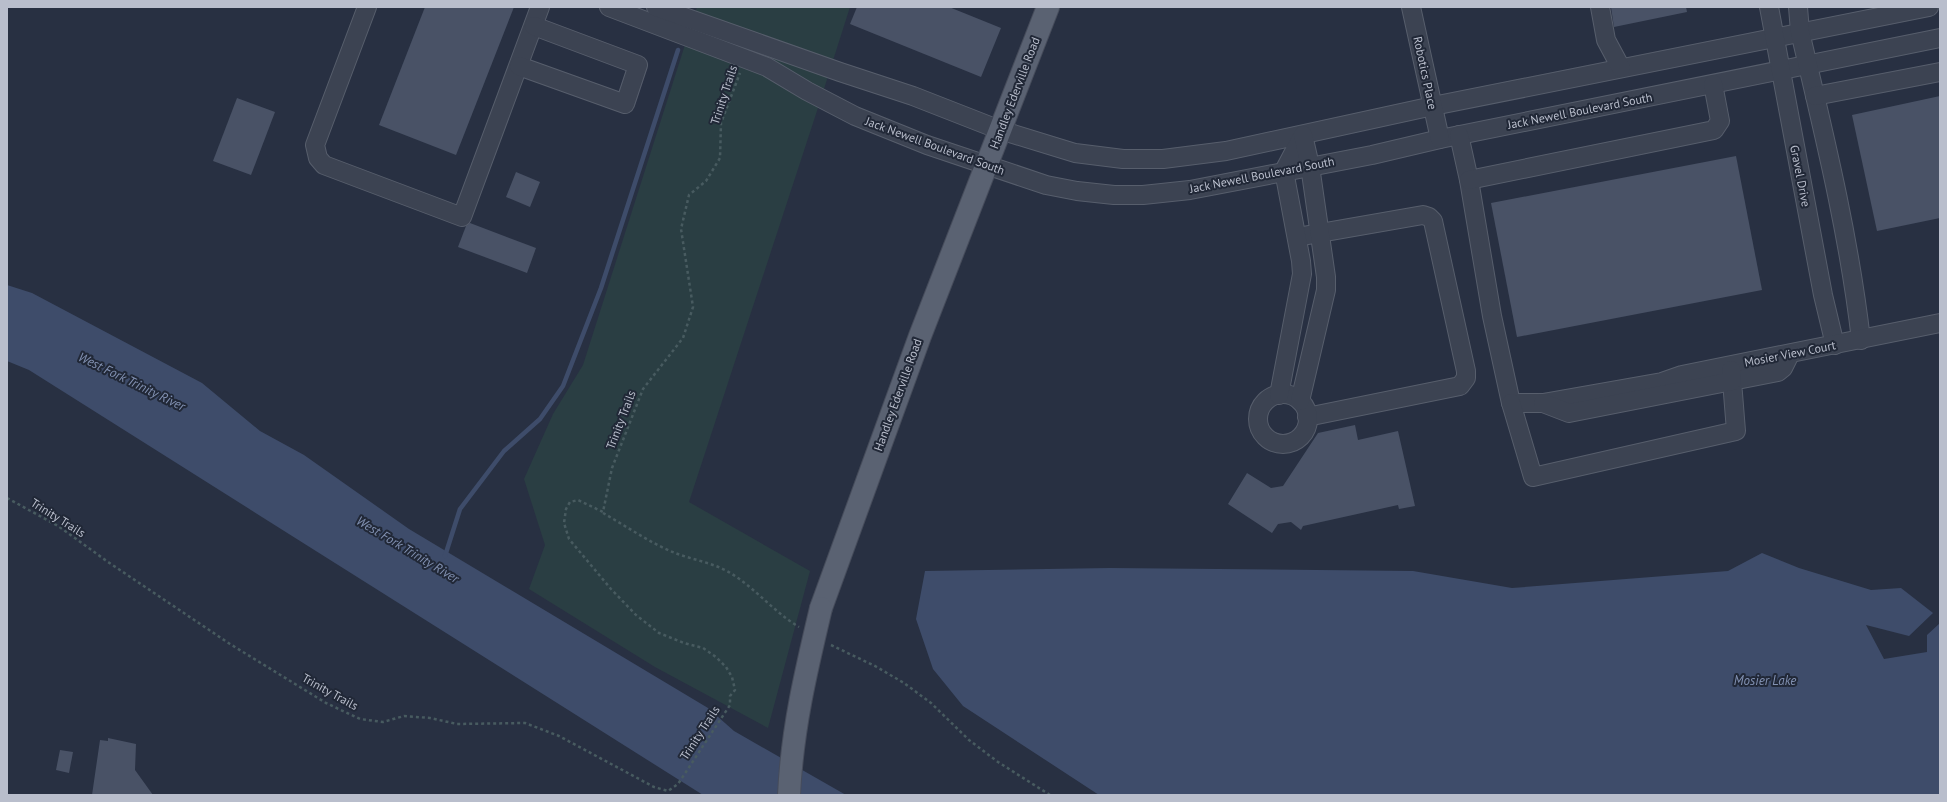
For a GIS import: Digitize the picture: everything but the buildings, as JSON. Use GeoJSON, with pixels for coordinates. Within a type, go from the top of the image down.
{"type":"FeatureCollection","features":[{"type":"Feature","properties":{"kind":"main road","name":"Handley Ederville Road"},"geometry":{"type":"LineString","coordinates":[[789,795],[790,770],[798,704],[821,608],[920,336],[1048,7]]}},
{"type":"Feature","properties":{"kind":"street"},"geometry":{"type":"LineString","coordinates":[[367,7],[315,145],[318,158],[324,165],[462,217],[540,7]]}},
{"type":"Feature","properties":{"kind":"street","name":"Jack Newell Boulevard South"},"geometry":{"type":"LineString","coordinates":[[609,7],[767,67],[807,91],[855,116],[986,166],[1046,185],[1077,191],[1114,195],[1190,190],[1372,155],[1459,135],[1780,69],[1940,38]]}},
{"type":"Feature","properties":{"kind":"street"},"geometry":{"type":"LineString","coordinates":[[656,7],[840,72],[913,96],[1000,130],[1075,153],[1123,159],[1163,159],[1218,152],[1433,106],[1929,7]]}},
{"type":"Feature","properties":{"kind":"street","name":"Robotics Place"},"geometry":{"type":"LineString","coordinates":[[1411,7],[1440,139]]}},
{"type":"Feature","properties":{"kind":"street"},"geometry":{"type":"LineString","coordinates":[[1600,7],[1606,40],[1621,68]]}},
{"type":"Feature","properties":{"kind":"street","name":"Gravel Drive"},"geometry":{"type":"LineString","coordinates":[[1769,7],[1823,295],[1830,346]]}},
{"type":"Feature","properties":{"kind":"street"},"geometry":{"type":"LineString","coordinates":[[1798,7],[1800,32],[1835,181],[1856,296],[1861,340]]}},
{"type":"Feature","properties":{"kind":"street"},"geometry":{"type":"LineString","coordinates":[[519,66],[625,104],[638,66],[534,26]]}},
{"type":"Feature","properties":{"kind":"street"},"geometry":{"type":"LineString","coordinates":[[1815,96],[1940,72]]}},
{"type":"Feature","properties":{"kind":"street"},"geometry":{"type":"LineString","coordinates":[[1469,180],[1714,130],[1720,121],[1713,84]]}},
{"type":"Feature","properties":{"kind":"street"},"geometry":{"type":"LineString","coordinates":[[1303,135],[1310,166],[1326,277],[1326,290],[1304,409],[1307,426],[1302,436],[1295,441],[1283,444],[1270,441],[1266,438],[1258,425],[1259,412],[1263,404],[1270,398],[1279,395],[1291,396],[1304,409]]}},
{"type":"Feature","properties":{"kind":"street"},"geometry":{"type":"LineString","coordinates":[[1279,395],[1302,274],[1297,237],[1284,171],[1303,135]]}},
{"type":"Feature","properties":{"kind":"street"},"geometry":{"type":"LineString","coordinates":[[1459,135],[1469,180],[1492,316],[1511,403],[1533,477],[1736,431],[1731,373],[1677,384],[1569,413],[1543,403]]}},
{"type":"Feature","properties":{"kind":"street"},"geometry":{"type":"LineString","coordinates":[[1297,237],[1423,215],[1429,217],[1433,221],[1466,371],[1466,378],[1460,386],[1304,409]]}},
{"type":"Feature","properties":{"kind":"street","name":"Mosier View Court"},"geometry":{"type":"LineString","coordinates":[[1731,373],[1778,372],[1784,368],[1790,354],[1940,323]]}},
{"type":"Feature","properties":{"kind":"street"},"geometry":{"type":"LineString","coordinates":[[1511,403],[1543,403],[1662,382],[1677,384]]}},
{"type":"Feature","properties":{"kind":"path","name":"Trinity Trails"},"geometry":{"type":"LineString","coordinates":[[7,498],[58,526],[108,562],[230,644],[326,703],[360,719],[383,722],[404,716],[430,718],[457,724],[525,723],[560,736],[654,787],[668,791],[678,784],[721,716],[730,705],[730,696],[735,690],[732,677],[726,667],[716,657],[703,648],[684,643],[659,633],[636,615],[569,539],[564,523],[566,509],[570,502],[578,500],[603,512],[612,468],[643,390],[683,338],[693,307],[681,229],[689,195],[706,181],[720,158],[721,123],[745,58]]}},
{"type":"Feature","properties":{"kind":"green space"},"geometry":{"type":"Polygon","coordinates":[[[697,7],[850,7],[689,502],[810,571],[768,728],[655,667],[529,589],[545,545],[524,479],[553,414],[583,365],[697,7]]]}},
{"type":"Feature","properties":{"kind":"water","name":"West Fork Trinity River"},"geometry":{"type":"Polygon","coordinates":[[[7,285],[32,293],[202,383],[260,431],[304,455],[409,529],[708,708],[734,731],[846,795],[703,795],[29,370],[7,361],[7,285]]]}},
{"type":"Feature","properties":{"kind":"water","name":"Mosier Lake"},"geometry":{"type":"Polygon","coordinates":[[[1762,553],[1799,568],[1871,590],[1901,588],[1933,613],[1909,636],[1866,625],[1884,659],[1927,652],[1927,635],[1940,623],[1940,795],[1099,795],[963,706],[933,669],[916,619],[925,571],[1110,568],[1413,571],[1512,588],[1728,571],[1762,553]]]}},
{"type":"Feature","properties":{"kind":"waterway","name":"West Fork Trinity River"},"geometry":{"type":"LineString","coordinates":[[445,556],[460,509],[504,451],[540,419],[563,386],[601,288],[678,50]]}}]}
